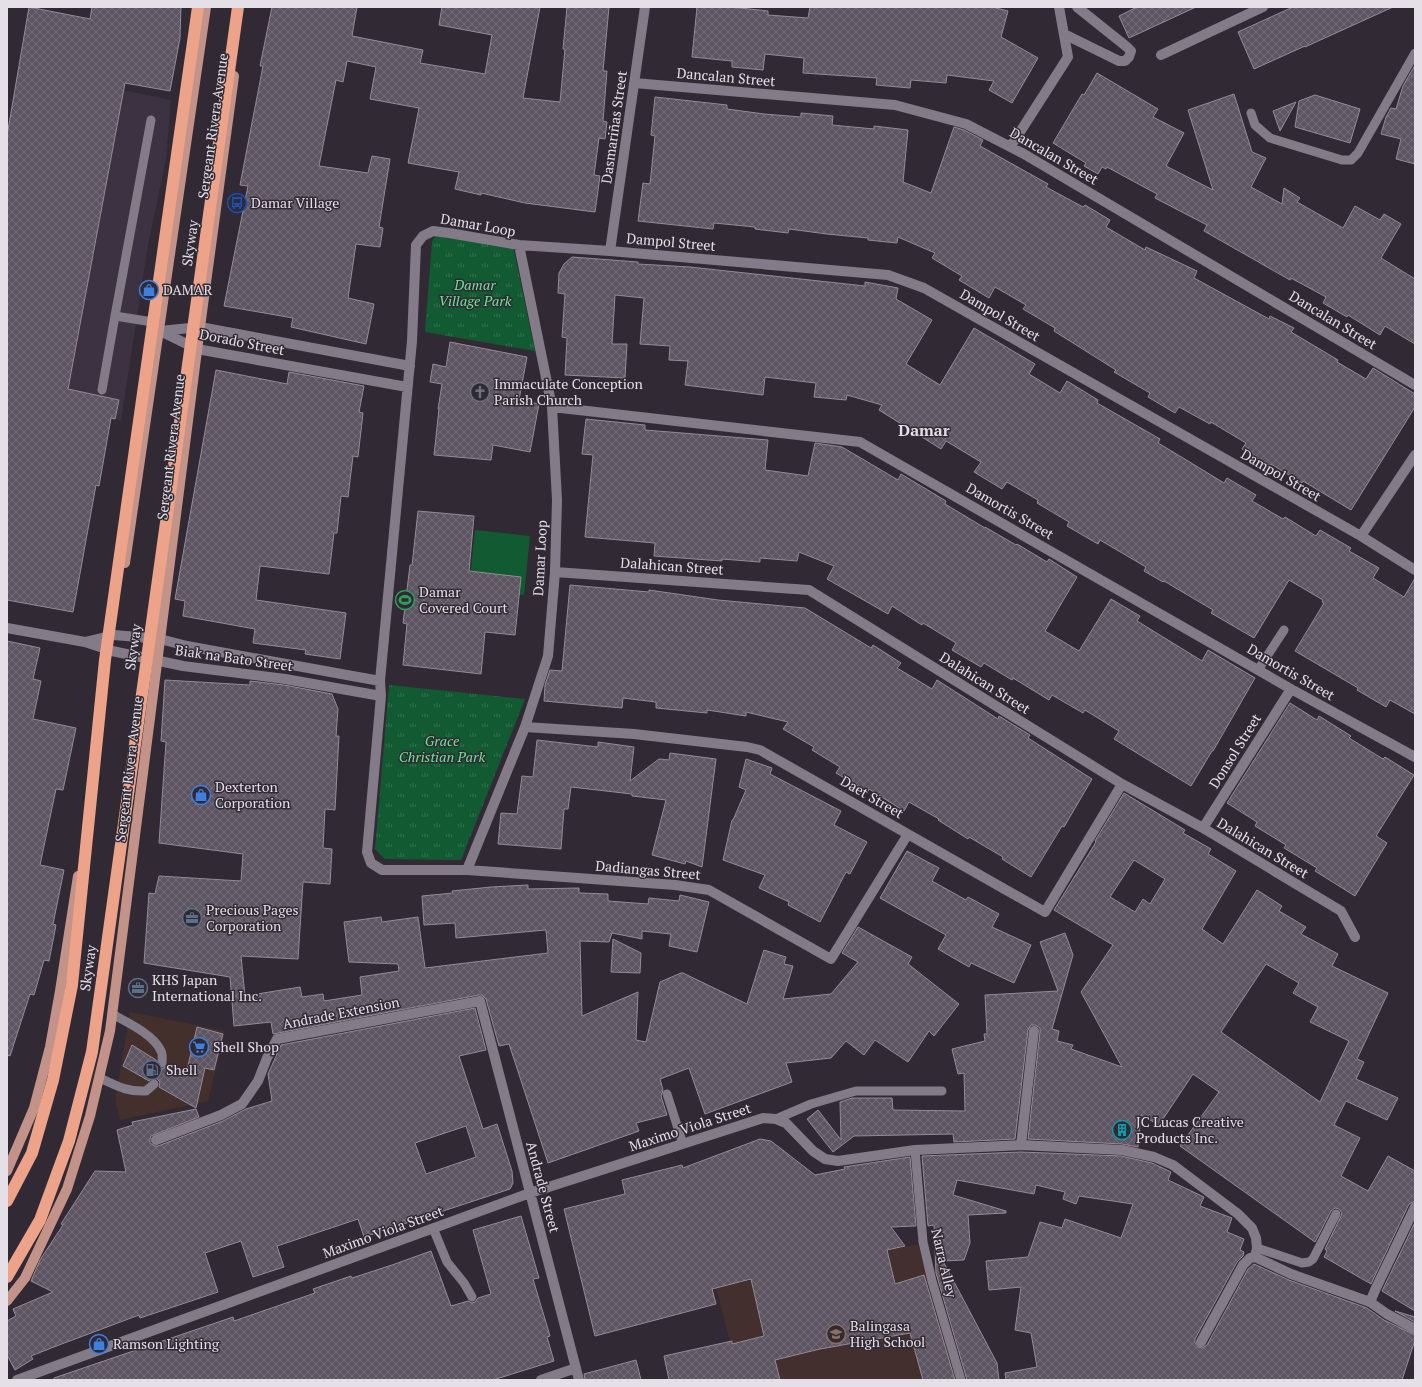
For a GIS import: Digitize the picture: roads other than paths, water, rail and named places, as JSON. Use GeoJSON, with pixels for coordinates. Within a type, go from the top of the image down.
{"type":"FeatureCollection","features":[{"type":"Feature","properties":{"kind":"highway","name":"Skyway"},"geometry":{"type":"LineString","coordinates":[[7,1201],[32,1153],[53,1080],[72,985],[105,660],[198,7]]}},
{"type":"Feature","properties":{"kind":"highway","name":"Skyway"},"geometry":{"type":"LineString","coordinates":[[7,1277],[40,1220],[69,1141],[92,1052],[238,7]]}},
{"type":"Feature","properties":{"kind":"main road","name":"Sergeant Rivera Avenue"},"geometry":{"type":"LineString","coordinates":[[7,1171],[34,1108],[50,1047],[60,991],[160,327],[206,7]]}},
{"type":"Feature","properties":{"kind":"main road","name":"Sergeant Rivera Avenue"},"geometry":{"type":"LineString","coordinates":[[7,1301],[26,1278],[67,1188],[90,1116],[110,1031],[197,349],[244,7]]}},
{"type":"Feature","properties":{"kind":"street","name":"Dasmariñas Street"},"geometry":{"type":"LineString","coordinates":[[610,251],[644,7]]}},
{"type":"Feature","properties":{"kind":"street"},"geometry":{"type":"LineString","coordinates":[[1012,146],[1068,57],[1059,7]]}},
{"type":"Feature","properties":{"kind":"street"},"geometry":{"type":"LineString","coordinates":[[1064,34],[1119,61],[1125,61],[1129,57],[1130,51],[1127,47],[1077,7]]}},
{"type":"Feature","properties":{"kind":"street"},"geometry":{"type":"LineString","coordinates":[[1161,55],[1263,7]]}},
{"type":"Feature","properties":{"kind":"street","name":"Dancalan Street"},"geometry":{"type":"LineString","coordinates":[[634,83],[895,105],[966,124],[1012,146],[1415,385]]}},
{"type":"Feature","properties":{"kind":"street","name":"Damar Loop"},"geometry":{"type":"LineString","coordinates":[[371,863],[367,852],[381,696],[380,681],[410,366],[416,245],[423,236],[434,231],[519,245],[552,407],[557,500],[555,572],[548,656],[525,727],[467,870]]}},
{"type":"Feature","properties":{"kind":"street","name":"Dampol Street"},"geometry":{"type":"LineString","coordinates":[[519,245],[610,251],[888,275],[924,288],[1361,536],[1415,570]]}},
{"type":"Feature","properties":{"kind":"street","name":"Dorado Street"},"geometry":{"type":"LineString","coordinates":[[160,327],[200,327],[410,366]]}},
{"type":"Feature","properties":{"kind":"street","name":"Dorado Street"},"geometry":{"type":"LineString","coordinates":[[160,327],[197,349],[407,387]]}},
{"type":"Feature","properties":{"kind":"street","name":"Damortis Street"},"geometry":{"type":"LineString","coordinates":[[552,407],[860,442],[1291,689],[1415,757]]}},
{"type":"Feature","properties":{"kind":"street"},"geometry":{"type":"LineString","coordinates":[[1361,536],[1415,455]]}},
{"type":"Feature","properties":{"kind":"street","name":"Dalahican Street"},"geometry":{"type":"LineString","coordinates":[[555,572],[809,590],[1122,784],[1203,828],[1341,911],[1355,937]]}},
{"type":"Feature","properties":{"kind":"street","name":"Biak na Bato Street"},"geometry":{"type":"LineString","coordinates":[[7,628],[85,642],[112,650],[182,666],[285,679],[381,696]]}},
{"type":"Feature","properties":{"kind":"street","name":"Biak na Bato Street"},"geometry":{"type":"LineString","coordinates":[[85,642],[114,635],[160,639],[187,646],[380,681]]}},
{"type":"Feature","properties":{"kind":"street","name":"Donsol Street"},"geometry":{"type":"LineString","coordinates":[[1203,828],[1291,689]]}},
{"type":"Feature","properties":{"kind":"street","name":"Daet Street"},"geometry":{"type":"LineString","coordinates":[[525,727],[634,734],[747,747],[760,750],[1045,912],[1122,784]]}},
{"type":"Feature","properties":{"kind":"street","name":"Dadiangas Street"},"geometry":{"type":"LineString","coordinates":[[371,863],[382,870],[467,870],[675,885],[709,890],[831,959],[908,834]]}},
{"type":"Feature","properties":{"kind":"street","name":"Andrade Extension"},"geometry":{"type":"LineString","coordinates":[[156,1140],[215,1118],[242,1104],[258,1081],[267,1058],[277,1039],[480,1000]]}},
{"type":"Feature","properties":{"kind":"street","name":"Andrade Street"},"geometry":{"type":"LineString","coordinates":[[480,1000],[579,1380]]}},
{"type":"Feature","properties":{"kind":"street"},"geometry":{"type":"LineString","coordinates":[[1021,1145],[1034,1031]]}},
{"type":"Feature","properties":{"kind":"street","name":"Maximo Viola Street"},"geometry":{"type":"LineString","coordinates":[[17,1380],[530,1193],[763,1118],[776,1119]]}},
{"type":"Feature","properties":{"kind":"street"},"geometry":{"type":"LineString","coordinates":[[776,1119],[786,1123],[813,1151],[825,1159],[838,1161],[915,1150],[1021,1145],[1122,1150],[1154,1157],[1173,1165],[1238,1214],[1252,1228],[1256,1238],[1256,1253]]}},
{"type":"Feature","properties":{"kind":"street"},"geometry":{"type":"LineString","coordinates":[[1370,1302],[1415,1207]]}},
{"type":"Feature","properties":{"kind":"street"},"geometry":{"type":"LineString","coordinates":[[1256,1253],[1291,1274],[1370,1302],[1387,1314],[1415,1328]]}},
{"type":"Feature","properties":{"kind":"street"},"geometry":{"type":"LineString","coordinates":[[1201,1342],[1243,1265],[1256,1253]]}},
{"type":"Feature","properties":{"kind":"street"},"geometry":{"type":"LineString","coordinates":[[541,1380],[576,1368]]}},
{"type":"Feature","properties":{"kind":"lane"},"geometry":{"type":"LineString","coordinates":[[1251,113],[1255,125],[1270,138],[1342,160],[1351,160],[1358,153],[1415,53]]}},
{"type":"Feature","properties":{"kind":"lane"},"geometry":{"type":"LineString","coordinates":[[102,390],[151,120]]}},
{"type":"Feature","properties":{"kind":"lane"},"geometry":{"type":"LineString","coordinates":[[115,316],[160,327]]}},
{"type":"Feature","properties":{"kind":"lane"},"geometry":{"type":"LineString","coordinates":[[1258,670],[1284,630]]}},
{"type":"Feature","properties":{"kind":"lane"},"geometry":{"type":"LineString","coordinates":[[112,1014],[131,1024],[155,1042],[162,1052],[162,1063]]}},
{"type":"Feature","properties":{"kind":"lane"},"geometry":{"type":"LineString","coordinates":[[100,1078],[123,1089],[135,1092],[146,1091],[154,1084]]}},
{"type":"Feature","properties":{"kind":"lane"},"geometry":{"type":"LineString","coordinates":[[776,1119],[811,1104],[856,1091],[942,1091]]}},
{"type":"Feature","properties":{"kind":"lane"},"geometry":{"type":"LineString","coordinates":[[667,1094],[683,1144]]}},
{"type":"Feature","properties":{"kind":"lane","name":"Narra Alley"},"geometry":{"type":"LineString","coordinates":[[915,1150],[923,1242],[932,1281],[961,1380]]}},
{"type":"Feature","properties":{"kind":"lane"},"geometry":{"type":"LineString","coordinates":[[1256,1253],[1302,1263],[1309,1262],[1313,1259],[1336,1214]]}},
{"type":"Feature","properties":{"kind":"lane"},"geometry":{"type":"LineString","coordinates":[[433,1228],[448,1262],[464,1283],[472,1297]]}},
{"type":"Feature","properties":{"kind":"place","name":"Damar Village"},"geometry":{"type":"Point","coordinates":[237,203]}},
{"type":"Feature","properties":{"kind":"place","name":"DAMAR"},"geometry":{"type":"Point","coordinates":[149,290]}},
{"type":"Feature","properties":{"kind":"place","name":"Immaculate Conception Parish Church"},"geometry":{"type":"Point","coordinates":[480,392]}},
{"type":"Feature","properties":{"kind":"place","name":"Damar Covered Court"},"geometry":{"type":"Point","coordinates":[405,600]}},
{"type":"Feature","properties":{"kind":"place","name":"Dexterton Corporation"},"geometry":{"type":"Point","coordinates":[201,795]}},
{"type":"Feature","properties":{"kind":"place","name":"Precious Pages Corporation"},"geometry":{"type":"Point","coordinates":[192,918]}},
{"type":"Feature","properties":{"kind":"place","name":"KHS Japan International Inc."},"geometry":{"type":"Point","coordinates":[138,988]}},
{"type":"Feature","properties":{"kind":"place","name":"Shell Shop"},"geometry":{"type":"Point","coordinates":[199,1047]}},
{"type":"Feature","properties":{"kind":"place","name":"Shell"},"geometry":{"type":"Point","coordinates":[152,1070]}},
{"type":"Feature","properties":{"kind":"place","name":"JC Lucas Creative Products Inc."},"geometry":{"type":"Point","coordinates":[1122,1130]}},
{"type":"Feature","properties":{"kind":"place","name":"Balingasa High School"},"geometry":{"type":"Point","coordinates":[836,1334]}},
{"type":"Feature","properties":{"kind":"place","name":"Ramson Lighting"},"geometry":{"type":"Point","coordinates":[99,1344]}},
{"type":"Feature","properties":{"kind":"district","name":"Damar"},"geometry":{"type":"Point","coordinates":[924,430]}},
{"type":"Feature","properties":{"kind":"park label","name":"Damar Village Park"},"geometry":{"type":"Point","coordinates":[475,294]}},
{"type":"Feature","properties":{"kind":"park label","name":"Grace Christian Park"},"geometry":{"type":"Point","coordinates":[442,750]}}]}
